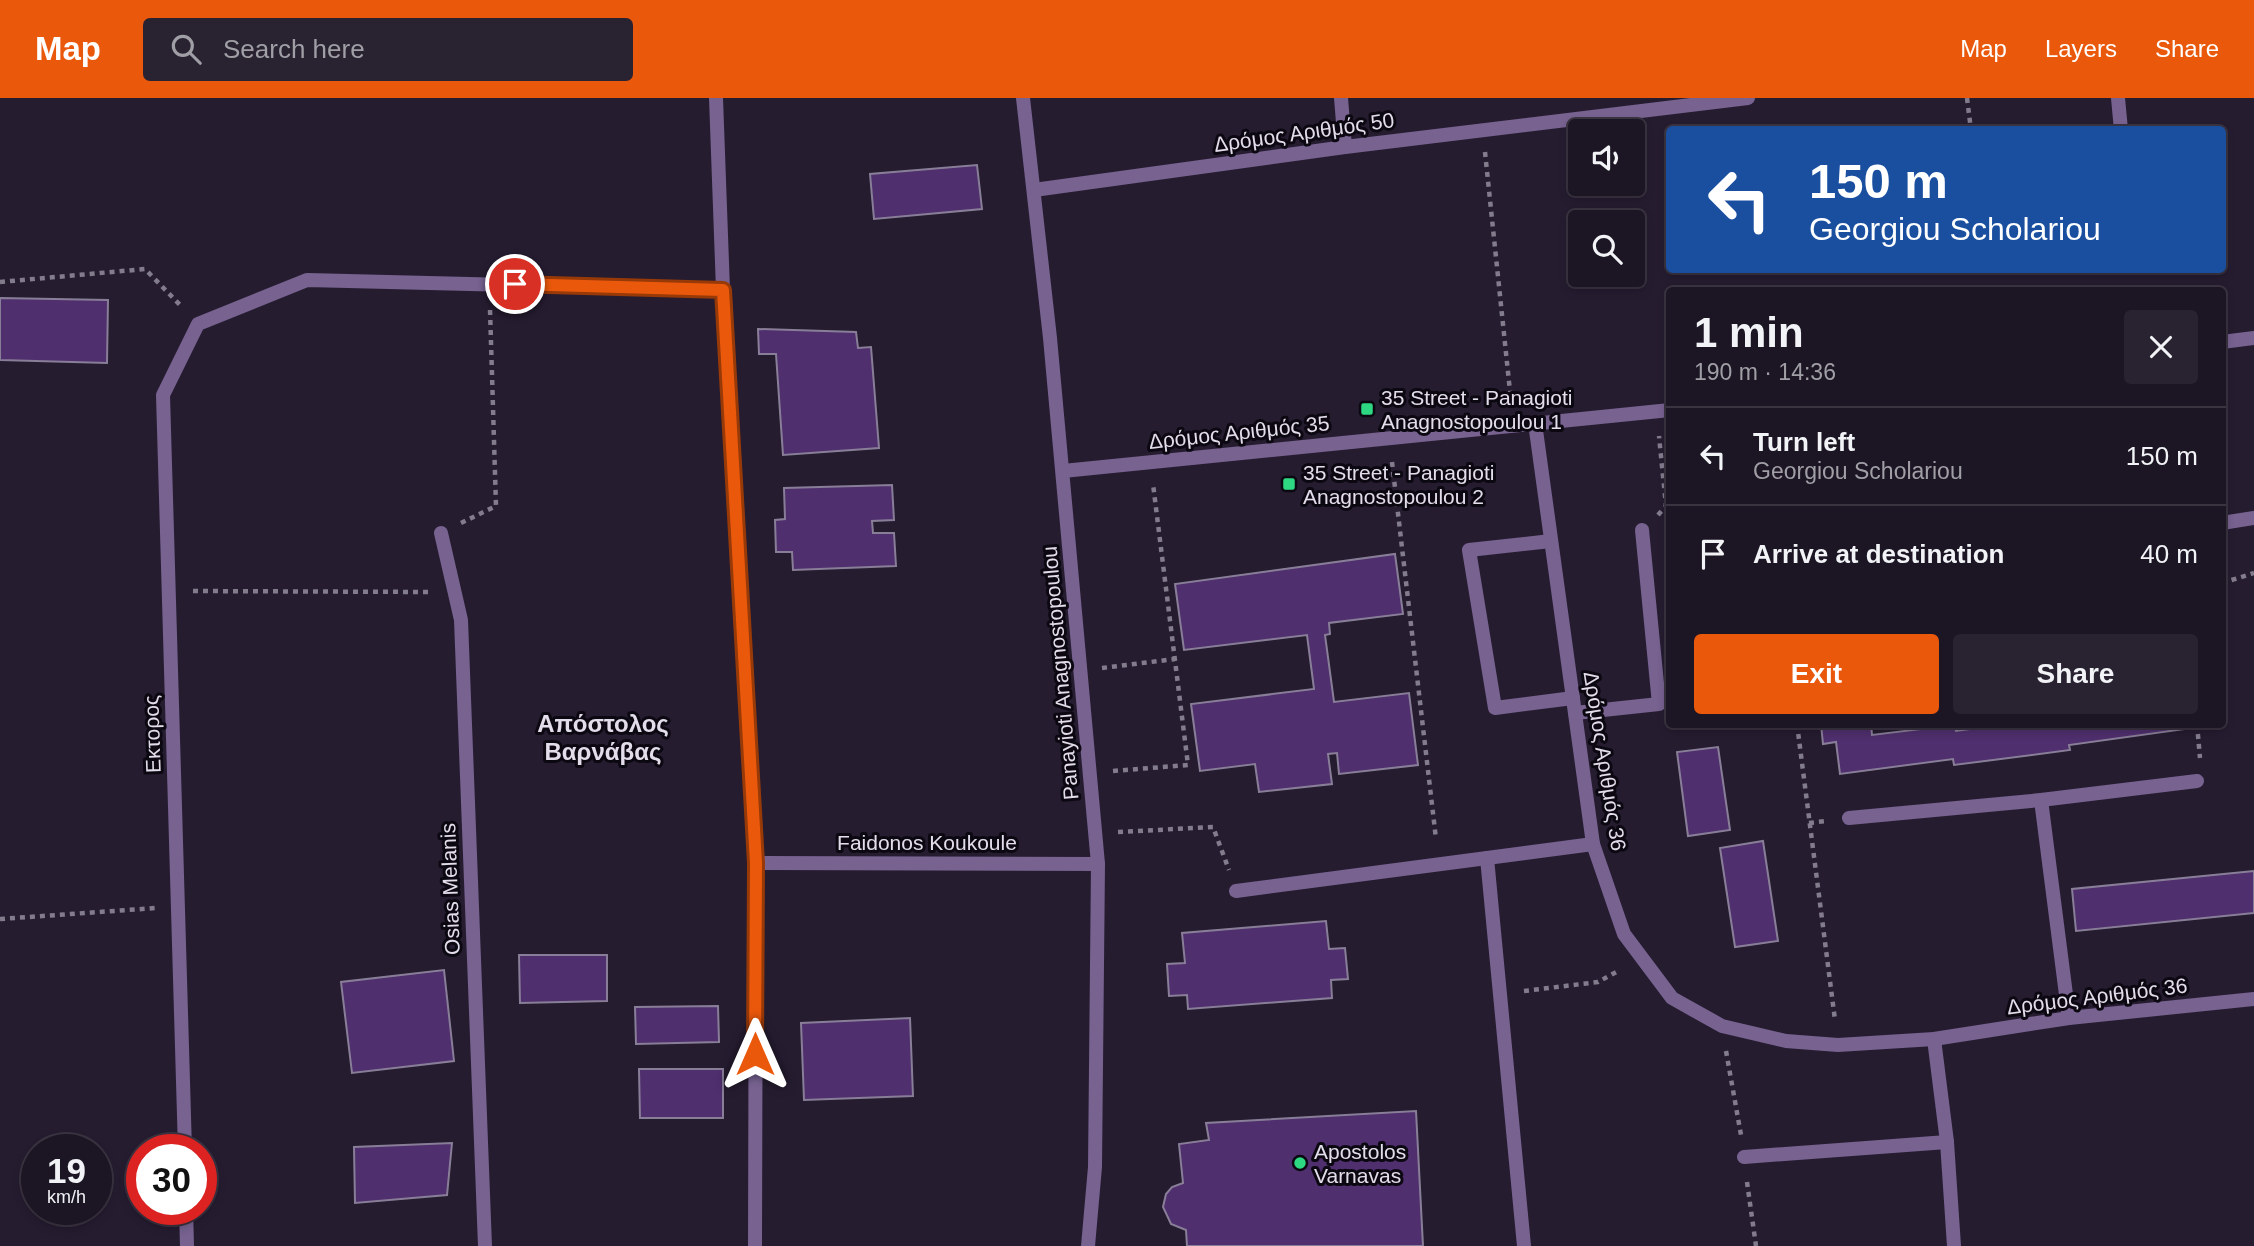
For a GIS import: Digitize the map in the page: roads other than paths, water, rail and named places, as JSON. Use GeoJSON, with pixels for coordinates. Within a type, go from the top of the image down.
{"type":"FeatureCollection","features":[{"type":"Feature","properties":{"kind":"street"},"geometry":{"type":"LineString","coordinates":[[716,98],[723,290],[756,863],[755,1246]]}},
{"type":"Feature","properties":{"kind":"street","name":"Panayioti Anagnostopoulou"},"geometry":{"type":"LineString","coordinates":[[1023,98],[1063,471],[1098,864],[1095,1167],[1088,1246]]}},
{"type":"Feature","properties":{"kind":"street"},"geometry":{"type":"LineString","coordinates":[[1341,98],[1345,147]]}},
{"type":"Feature","properties":{"kind":"street","name":"Δρόμος Αριθμός 50"},"geometry":{"type":"LineString","coordinates":[[1034,190],[1345,147],[1748,98]]}},
{"type":"Feature","properties":{"kind":"street"},"geometry":{"type":"LineString","coordinates":[[2118,98],[2121,126]]}},
{"type":"Feature","properties":{"kind":"street","name":"Εκτορος"},"geometry":{"type":"LineString","coordinates":[[185,1134],[163,396],[198,324],[307,279],[723,290]]}},
{"type":"Feature","properties":{"kind":"street"},"geometry":{"type":"LineString","coordinates":[[2226,342],[2254,338]]}},
{"type":"Feature","properties":{"kind":"street","name":"Δρόμος Αριθμός 35"},"geometry":{"type":"LineString","coordinates":[[1063,471],[1663,410]]}},
{"type":"Feature","properties":{"kind":"street","name":"Δρόμος Αριθμός 36"},"geometry":{"type":"LineString","coordinates":[[1535,423],[1593,844],[1624,934],[1672,998],[1722,1026],[1786,1041],[1838,1045],[1934,1039],[2069,1018],[2254,999]]}},
{"type":"Feature","properties":{"kind":"street"},"geometry":{"type":"LineString","coordinates":[[2226,522],[2254,517]]}},
{"type":"Feature","properties":{"kind":"street"},"geometry":{"type":"LineString","coordinates":[[1575,713],[1659,704],[1642,530]]}},
{"type":"Feature","properties":{"kind":"street","name":"Osias Melanis"},"geometry":{"type":"LineString","coordinates":[[441,533],[461,620],[485,1246]]}},
{"type":"Feature","properties":{"kind":"street"},"geometry":{"type":"LineString","coordinates":[[1551,541],[1469,550],[1495,708],[1573,698]]}},
{"type":"Feature","properties":{"kind":"street"},"geometry":{"type":"LineString","coordinates":[[1849,818],[2041,800],[2197,781]]}},
{"type":"Feature","properties":{"kind":"street"},"geometry":{"type":"LineString","coordinates":[[2041,800],[2069,1018]]}},
{"type":"Feature","properties":{"kind":"street"},"geometry":{"type":"LineString","coordinates":[[1236,891],[1593,844]]}},
{"type":"Feature","properties":{"kind":"street"},"geometry":{"type":"LineString","coordinates":[[1487,858],[1524,1246]]}},
{"type":"Feature","properties":{"kind":"street","name":"Faidonos Koukoule"},"geometry":{"type":"LineString","coordinates":[[756,863],[1098,864]]}},
{"type":"Feature","properties":{"kind":"street"},"geometry":{"type":"LineString","coordinates":[[1934,1039],[1947,1142],[1954,1246]]}},
{"type":"Feature","properties":{"kind":"street"},"geometry":{"type":"LineString","coordinates":[[1744,1157],[1947,1142]]}},
{"type":"Feature","properties":{"kind":"street"},"geometry":{"type":"LineString","coordinates":[[186,1225],[187,1246]]}},
{"type":"Feature","properties":{"kind":"place","name":"35 Street - Panagioti Anagnostopoulou 1"},"geometry":{"type":"Point","coordinates":[1367,409]}},
{"type":"Feature","properties":{"kind":"place","name":"35 Street - Panagioti Anagnostopoulou 2"},"geometry":{"type":"Point","coordinates":[1289,484]}},
{"type":"Feature","properties":{"kind":"place","name":"Apostolos Varnavas"},"geometry":{"type":"Point","coordinates":[1300,1163]}},
{"type":"Feature","properties":{"kind":"district","name":"Απόστολος Βαρνάβας"},"geometry":{"type":"Point","coordinates":[603,737]}}]}
